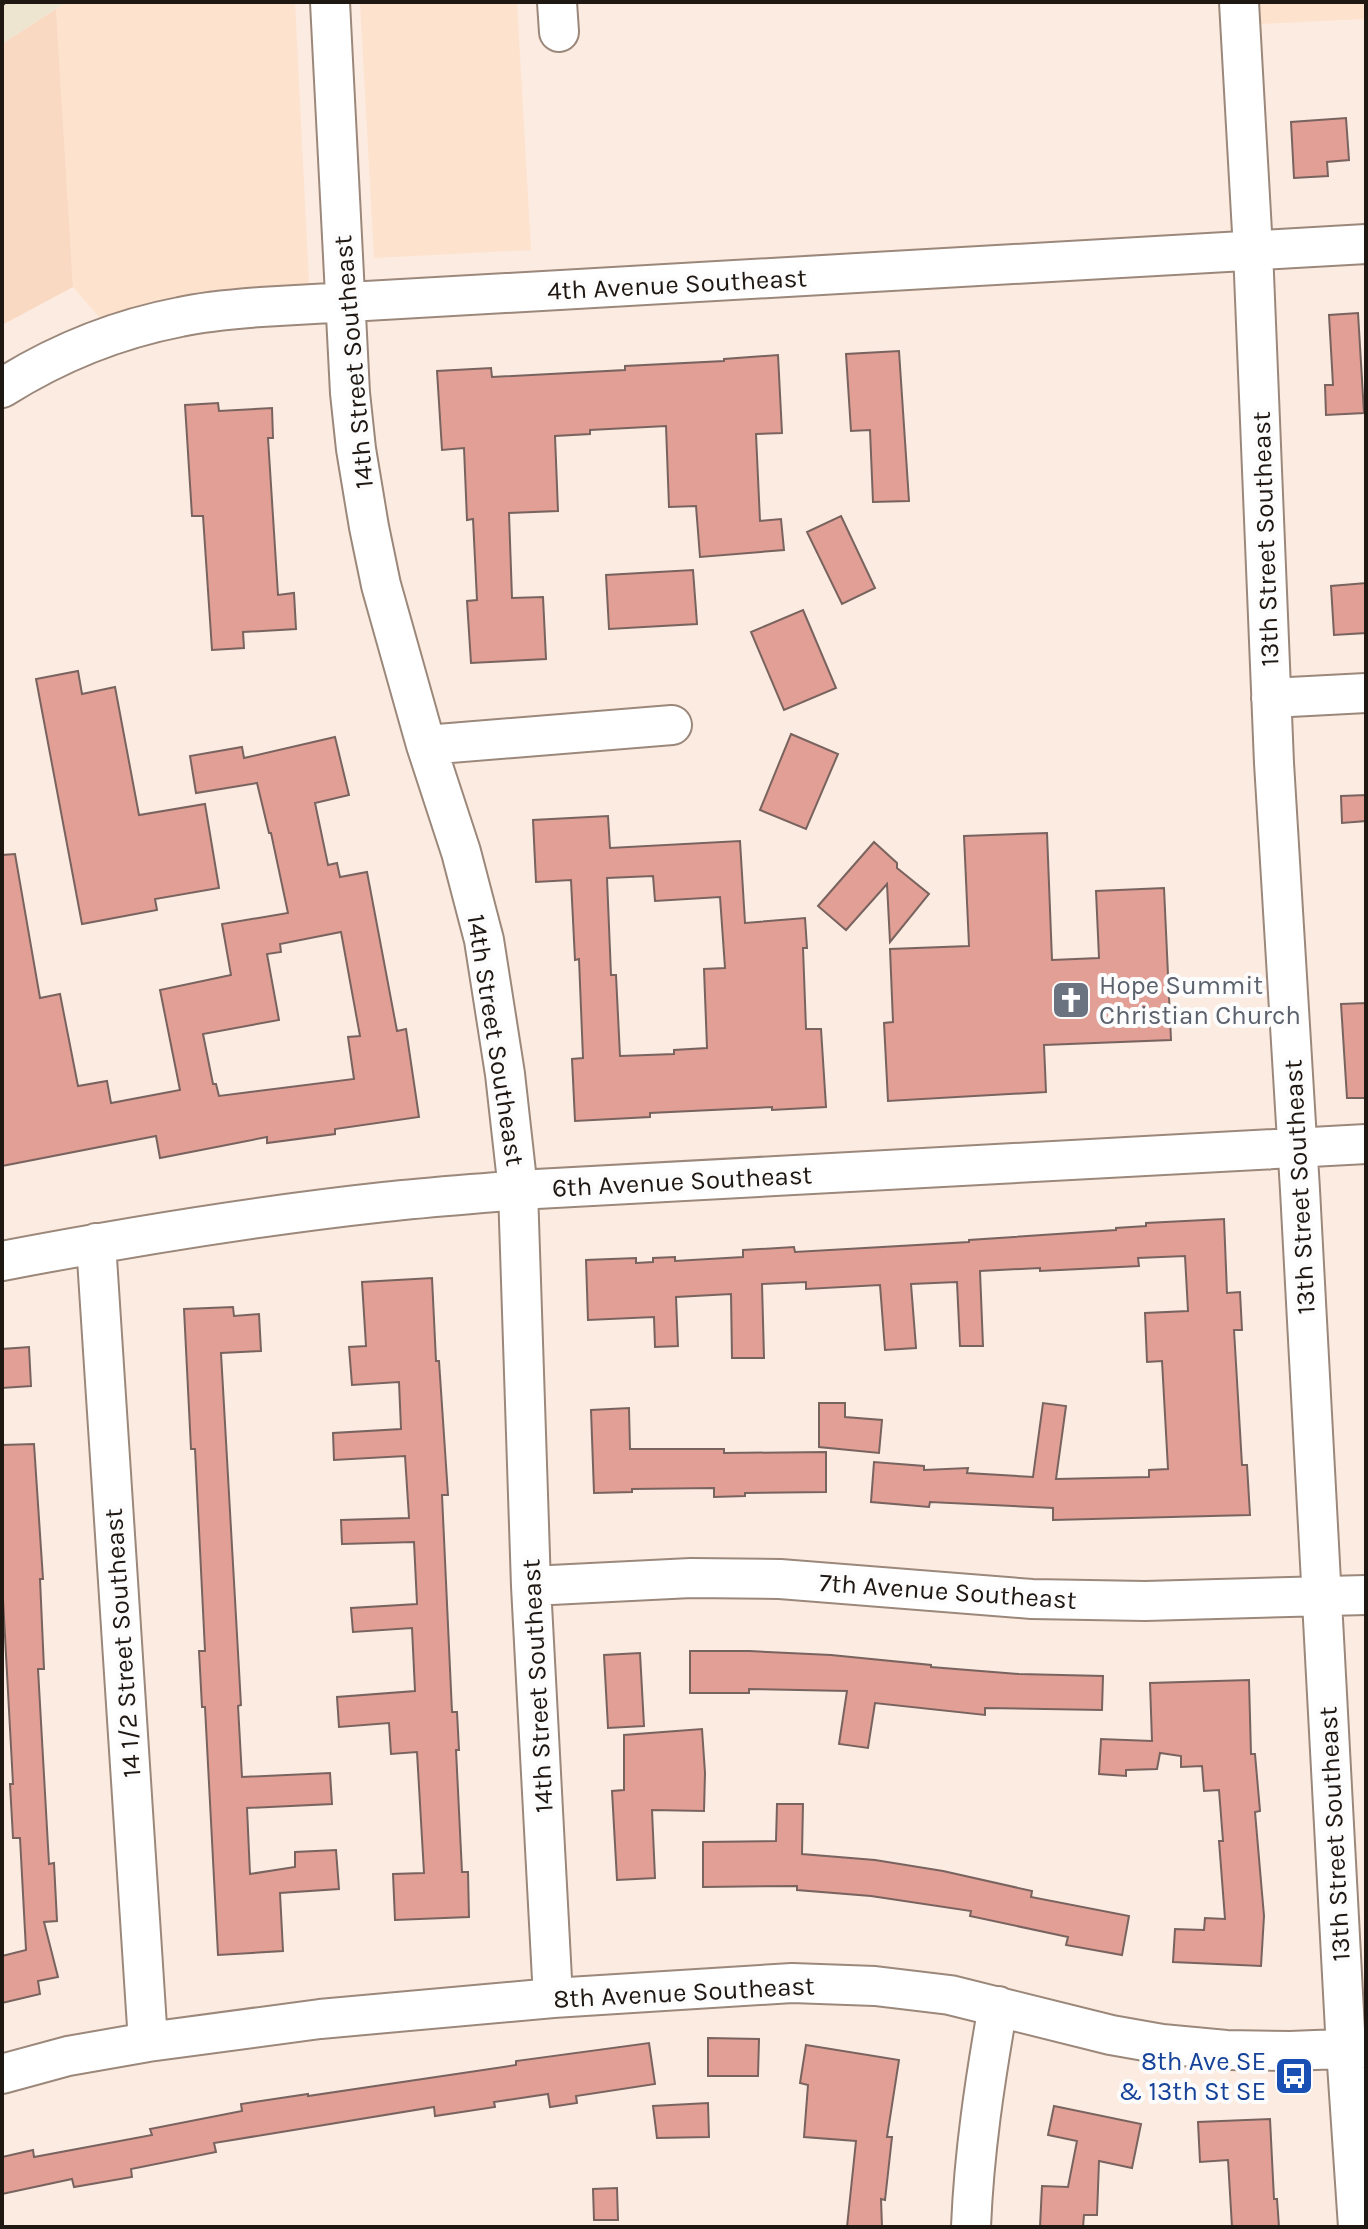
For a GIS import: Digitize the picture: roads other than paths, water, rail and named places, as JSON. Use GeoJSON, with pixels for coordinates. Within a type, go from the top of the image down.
{"type":"FeatureCollection","features":[{"type":"Feature","properties":{"kind":"street","name":"14th Street Southeast"},"geometry":{"type":"LineString","coordinates":[[330,2],[350,393],[356,449],[381,585],[426,745],[461,852],[484,940],[505,1074],[518,1190],[531,1586],[553,1998]]}},
{"type":"Feature","properties":{"kind":"street","name":"13th Street Southeast"},"geometry":{"type":"LineString","coordinates":[[1239,2],[1253,250],[1271,698],[1322,1598],[1356,2048],[1358,2227]]}},
{"type":"Feature","properties":{"kind":"street","name":"4th Avenue Southeast"},"geometry":{"type":"LineString","coordinates":[[2,388],[77,349],[142,326],[212,311],[1366,244]]}},
{"type":"Feature","properties":{"kind":"street"},"geometry":{"type":"LineString","coordinates":[[1271,698],[1366,693]]}},
{"type":"Feature","properties":{"kind":"street"},"geometry":{"type":"LineString","coordinates":[[426,745],[672,725]]}},
{"type":"Feature","properties":{"kind":"street","name":"6th Avenue Southeast"},"geometry":{"type":"LineString","coordinates":[[2,1261],[96,1243],[383,1202],[518,1190],[1366,1144]]}},
{"type":"Feature","properties":{"kind":"street","name":"14 1/2 Street Southeast"},"geometry":{"type":"LineString","coordinates":[[96,1243],[148,2042]]}},
{"type":"Feature","properties":{"kind":"street","name":"7th Avenue Southeast"},"geometry":{"type":"LineString","coordinates":[[531,1586],[706,1578],[780,1579],[1032,1599],[1145,1601],[1366,1595]]}},
{"type":"Feature","properties":{"kind":"street","name":"8th Avenue Southeast"},"geometry":{"type":"LineString","coordinates":[[2,2074],[68,2056],[148,2042],[320,2019],[553,1998],[736,1985],[815,1983],[903,1988],[950,1995],[1085,2029],[1162,2044],[1226,2050],[1356,2048]]}},
{"type":"Feature","properties":{"kind":"street"},"geometry":{"type":"LineString","coordinates":[[971,2227],[981,2103],[998,2006]]}},
{"type":"Feature","properties":{"kind":"place","name":"Hope Summit Christian Church"},"geometry":{"type":"Point","coordinates":[1071,1000]}},
{"type":"Feature","properties":{"kind":"place","name":"8th Ave SE & 13th St SE"},"geometry":{"type":"Point","coordinates":[1294,2076]}}]}
